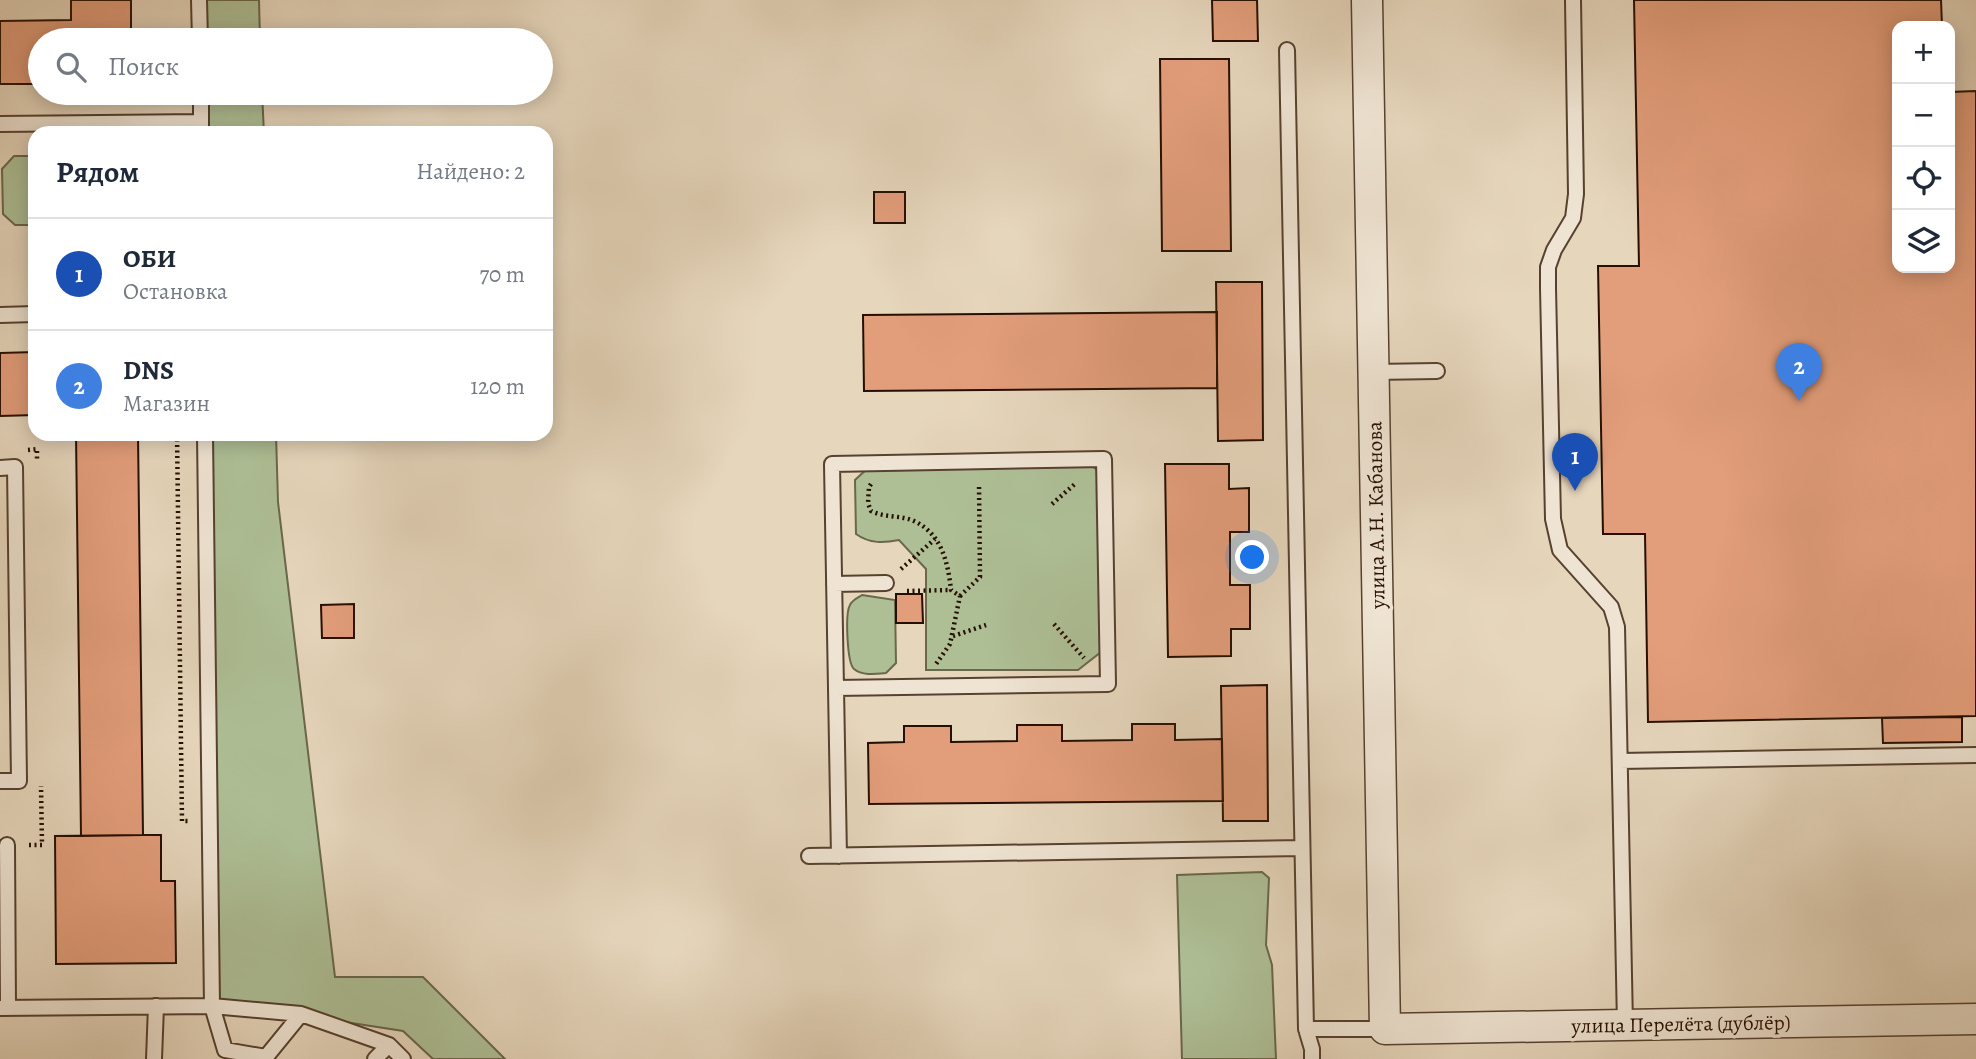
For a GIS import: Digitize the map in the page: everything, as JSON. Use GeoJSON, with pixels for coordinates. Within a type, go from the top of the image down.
{"type":"FeatureCollection","features":[{"type":"Feature","properties":{"kind":"street","name":"улица А.Н. Кабанова"},"geometry":{"type":"LineString","coordinates":[[1367,0],[1385,1029]]}},
{"type":"Feature","properties":{"kind":"street","name":"улица Перелёта (дублёр)"},"geometry":{"type":"LineString","coordinates":[[1385,1029],[1976,1019]]}},
{"type":"Feature","properties":{"kind":"lane"},"geometry":{"type":"LineString","coordinates":[[200,0],[200,28]]}},
{"type":"Feature","properties":{"kind":"lane"},"geometry":{"type":"LineString","coordinates":[[1573,0],[1576,194],[1573,218],[1553,250],[1548,288],[1553,519],[1560,550],[1611,607],[1617,627],[1625,1025]]}},
{"type":"Feature","properties":{"kind":"lane"},"geometry":{"type":"LineString","coordinates":[[1287,50],[1306,1029],[1312,1059]]}},
{"type":"Feature","properties":{"kind":"lane"},"geometry":{"type":"LineString","coordinates":[[201,105],[201,126]]}},
{"type":"Feature","properties":{"kind":"lane"},"geometry":{"type":"LineString","coordinates":[[0,124],[134,126]]}},
{"type":"Feature","properties":{"kind":"lane"},"geometry":{"type":"LineString","coordinates":[[0,315],[28,314]]}},
{"type":"Feature","properties":{"kind":"lane"},"geometry":{"type":"LineString","coordinates":[[1374,372],[1437,371]]}},
{"type":"Feature","properties":{"kind":"lane"},"geometry":{"type":"LineString","coordinates":[[205,441],[212,1006],[225,1050],[266,1057],[300,1014]]}},
{"type":"Feature","properties":{"kind":"lane"},"geometry":{"type":"LineString","coordinates":[[836,688],[1108,684],[1104,459],[832,464],[834,584],[839,856]]}},
{"type":"Feature","properties":{"kind":"lane"},"geometry":{"type":"LineString","coordinates":[[0,468],[15,467],[19,781],[0,781]]}},
{"type":"Feature","properties":{"kind":"lane"},"geometry":{"type":"LineString","coordinates":[[834,584],[886,583]]}},
{"type":"Feature","properties":{"kind":"lane"},"geometry":{"type":"LineString","coordinates":[[1620,761],[1976,755]]}},
{"type":"Feature","properties":{"kind":"lane"},"geometry":{"type":"LineString","coordinates":[[7,845],[4,1008],[212,1006],[300,1014],[389,1045],[403,1059]]}},
{"type":"Feature","properties":{"kind":"lane"},"geometry":{"type":"LineString","coordinates":[[809,856],[1302,848]]}},
{"type":"Feature","properties":{"kind":"lane"},"geometry":{"type":"LineString","coordinates":[[154,1059],[156,1006]]}},
{"type":"Feature","properties":{"kind":"lane"},"geometry":{"type":"LineString","coordinates":[[1306,1029],[1385,1029]]}},
{"type":"Feature","properties":{"kind":"lane"},"geometry":{"type":"LineString","coordinates":[[375,1059],[389,1045]]}},
{"type":"Feature","properties":{"kind":"path"},"geometry":{"type":"LineString","coordinates":[[177,441],[182,821]]}},
{"type":"Feature","properties":{"kind":"path"},"geometry":{"type":"LineString","coordinates":[[916,687],[946,653],[953,636],[960,596],[980,577],[982,505],[978,462]]}},
{"type":"Feature","properties":{"kind":"path"},"geometry":{"type":"LineString","coordinates":[[876,479],[869,486],[868,503],[872,511],[879,515],[914,521],[935,539],[947,563],[951,590]]}},
{"type":"Feature","properties":{"kind":"path"},"geometry":{"type":"LineString","coordinates":[[935,539],[886,583],[897,590],[951,590],[960,596]]}},
{"type":"Feature","properties":{"kind":"path"},"geometry":{"type":"LineString","coordinates":[[1054,624],[1108,684]]}},
{"type":"Feature","properties":{"kind":"path"},"geometry":{"type":"LineString","coordinates":[[953,636],[986,625]]}},
{"type":"Feature","properties":{"kind":"green space"},"geometry":{"type":"Polygon","coordinates":[[[205,0],[259,0],[260,28],[206,28],[205,0]]]}},
{"type":"Feature","properties":{"kind":"green space"},"geometry":{"type":"Polygon","coordinates":[[[206,105],[263,105],[264,126],[207,126],[206,105]]]}},
{"type":"Feature","properties":{"kind":"green space"},"geometry":{"type":"Polygon","coordinates":[[[14,156],[28,156],[28,225],[15,225],[3,214],[2,169],[14,156]]]}},
{"type":"Feature","properties":{"kind":"green space"},"geometry":{"type":"Polygon","coordinates":[[[210,441],[276,441],[278,502],[335,977],[423,977],[505,1059],[433,1059],[403,1031],[216,1002],[210,441]]]}},
{"type":"Feature","properties":{"kind":"green space"},"geometry":{"type":"Polygon","coordinates":[[[1083,462],[1095,468],[1099,474],[1101,652],[1078,670],[926,670],[926,569],[899,540],[877,542],[856,534],[855,480],[869,467],[1083,462]]]}},
{"type":"Feature","properties":{"kind":"green space"},"geometry":{"type":"Polygon","coordinates":[[[862,595],[895,600],[896,663],[886,673],[861,673],[852,665],[848,610],[852,602],[862,595]]]}},
{"type":"Feature","properties":{"kind":"green space"},"geometry":{"type":"Polygon","coordinates":[[[1262,872],[1269,878],[1266,945],[1272,965],[1276,1059],[1182,1059],[1177,875],[1262,872]]]}},
{"type":"Feature","properties":{"kind":"building"},"geometry":{"type":"Polygon","coordinates":[[[71,0],[131,0],[131,28],[28,28],[28,84],[0,84],[0,21],[71,20],[71,0]]]}},
{"type":"Feature","properties":{"kind":"building"},"geometry":{"type":"Polygon","coordinates":[[[1212,0],[1257,0],[1258,41],[1213,41],[1212,0]]]}},
{"type":"Feature","properties":{"kind":"building"},"geometry":{"type":"Polygon","coordinates":[[[1634,0],[1941,0],[1942,21],[1892,21],[1892,273],[1955,273],[1955,92],[1976,91],[1976,716],[1648,722],[1645,534],[1603,534],[1598,266],[1639,266],[1634,0]]]}},
{"type":"Feature","properties":{"kind":"building"},"geometry":{"type":"Polygon","coordinates":[[[1160,59],[1229,59],[1231,251],[1162,251],[1160,59]]]}},
{"type":"Feature","properties":{"kind":"building"},"geometry":{"type":"Polygon","coordinates":[[[874,192],[905,192],[905,223],[874,223],[874,192]]]}},
{"type":"Feature","properties":{"kind":"building"},"geometry":{"type":"Polygon","coordinates":[[[1216,282],[1262,282],[1263,440],[1218,441],[1216,282]]]}},
{"type":"Feature","properties":{"kind":"building"},"geometry":{"type":"Polygon","coordinates":[[[1217,312],[1217,388],[864,391],[863,315],[1217,312]]]}},
{"type":"Feature","properties":{"kind":"building"},"geometry":{"type":"Polygon","coordinates":[[[28,352],[28,415],[0,416],[0,353],[28,352]]]}},
{"type":"Feature","properties":{"kind":"building"},"geometry":{"type":"Polygon","coordinates":[[[76,441],[138,441],[143,835],[81,836],[76,441]]]}},
{"type":"Feature","properties":{"kind":"building"},"geometry":{"type":"Polygon","coordinates":[[[1165,464],[1229,464],[1229,489],[1249,488],[1249,532],[1230,532],[1230,585],[1250,585],[1250,629],[1231,629],[1231,656],[1168,657],[1165,464]]]}},
{"type":"Feature","properties":{"kind":"building"},"geometry":{"type":"Polygon","coordinates":[[[896,594],[922,594],[923,623],[896,623],[896,594]]]}},
{"type":"Feature","properties":{"kind":"building"},"geometry":{"type":"Polygon","coordinates":[[[354,604],[354,638],[322,638],[321,605],[354,604]]]}},
{"type":"Feature","properties":{"kind":"building"},"geometry":{"type":"Polygon","coordinates":[[[1267,685],[1268,821],[1223,821],[1221,686],[1267,685]]]}},
{"type":"Feature","properties":{"kind":"building"},"geometry":{"type":"Polygon","coordinates":[[[1962,717],[1962,742],[1883,743],[1882,718],[1962,717]]]}},
{"type":"Feature","properties":{"kind":"building"},"geometry":{"type":"Polygon","coordinates":[[[1132,724],[1175,724],[1175,740],[1222,739],[1223,801],[869,804],[868,743],[904,742],[904,726],[951,726],[951,742],[1017,741],[1017,725],[1062,725],[1062,741],[1132,740],[1132,724]]]}},
{"type":"Feature","properties":{"kind":"building"},"geometry":{"type":"Polygon","coordinates":[[[161,835],[161,881],[175,881],[176,963],[56,964],[55,836],[161,835]]]}},
{"type":"Feature","properties":{"kind":"place","name":"DNS"},"geometry":{"type":"Point","coordinates":[1799,401]}},
{"type":"Feature","properties":{"kind":"place","name":"ОБИ"},"geometry":{"type":"Point","coordinates":[1575,491]}}]}
